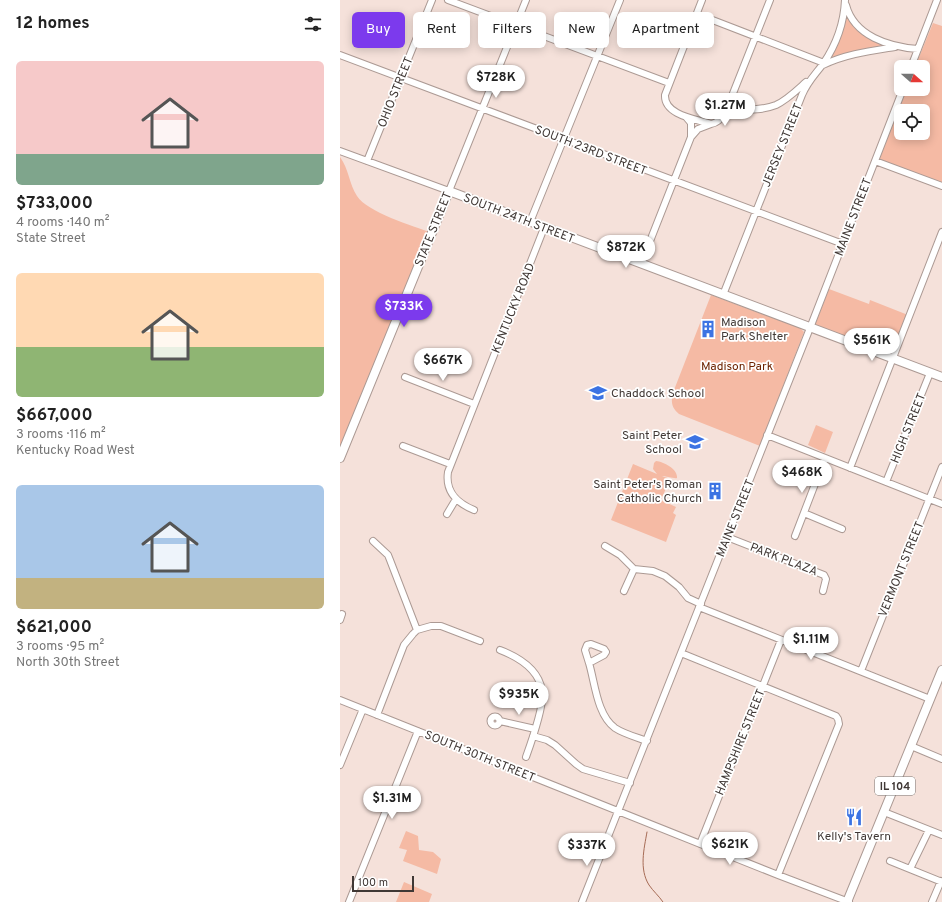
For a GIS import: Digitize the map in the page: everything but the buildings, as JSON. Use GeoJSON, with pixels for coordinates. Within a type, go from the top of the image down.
{"type":"FeatureCollection","features":[{"type":"Feature","properties":{"kind":"main road","name":"SOUTH 24TH STREET"},"geometry":{"type":"LineString","coordinates":[[449,191],[942,377]]}},
{"type":"Feature","properties":{"kind":"main road","name":"STATE STREET"},"geometry":{"type":"LineString","coordinates":[[340,458],[449,191]]}},
{"type":"Feature","properties":{"kind":"main road","name":"IL 104"},"geometry":{"type":"LineString","coordinates":[[848,902],[942,670]]}},
{"type":"Feature","properties":{"kind":"street","name":"OHIO STREET"},"geometry":{"type":"LineString","coordinates":[[367,161],[432,0]]}},
{"type":"Feature","properties":{"kind":"street"},"geometry":{"type":"LineString","coordinates":[[448,0],[479,12]]}},
{"type":"Feature","properties":{"kind":"street","name":"STATE STREET"},"geometry":{"type":"LineString","coordinates":[[521,12],[526,0]]}},
{"type":"Feature","properties":{"kind":"street"},"geometry":{"type":"LineString","coordinates":[[530,222],[620,0]]}},
{"type":"Feature","properties":{"kind":"street"},"geometry":{"type":"LineString","coordinates":[[698,12],[702,0]]}},
{"type":"Feature","properties":{"kind":"street"},"geometry":{"type":"LineString","coordinates":[[691,137],[698,129],[719,120],[726,111],[770,0]]}},
{"type":"Feature","properties":{"kind":"street"},"geometry":{"type":"LineString","coordinates":[[846,0],[852,20],[861,29],[873,38],[897,47]]}},
{"type":"Feature","properties":{"kind":"street","name":"JERSEY STREET"},"geometry":{"type":"LineString","coordinates":[[723,295],[802,95],[809,80],[823,64],[833,48],[840,32],[846,0]]}},
{"type":"Feature","properties":{"kind":"street"},"geometry":{"type":"LineString","coordinates":[[914,60],[937,0]]}},
{"type":"Feature","properties":{"kind":"street"},"geometry":{"type":"LineString","coordinates":[[714,20],[823,64],[858,53],[897,47],[918,49]]}},
{"type":"Feature","properties":{"kind":"street"},"geometry":{"type":"LineString","coordinates":[[546,37],[669,83]]}},
{"type":"Feature","properties":{"kind":"street","name":"STATE STREET"},"geometry":{"type":"LineString","coordinates":[[449,191],[507,48]]}},
{"type":"Feature","properties":{"kind":"street"},"geometry":{"type":"LineString","coordinates":[[683,48],[665,95],[667,105],[671,110],[710,124]]}},
{"type":"Feature","properties":{"kind":"street","name":"SOUTH 23RD STREET"},"geometry":{"type":"LineString","coordinates":[[340,55],[843,244]]}},
{"type":"Feature","properties":{"kind":"street"},"geometry":{"type":"LineString","coordinates":[[726,111],[762,109],[776,105],[790,96],[809,80]]}},
{"type":"Feature","properties":{"kind":"street","name":"MAINE STREET"},"geometry":{"type":"LineString","coordinates":[[582,902],[810,328],[899,96]]}},
{"type":"Feature","properties":{"kind":"street"},"geometry":{"type":"LineString","coordinates":[[641,264],[691,137],[691,123],[685,116]]}},
{"type":"Feature","properties":{"kind":"street","name":"SOUTH 24TH STREET"},"geometry":{"type":"LineString","coordinates":[[340,151],[449,191]]}},
{"type":"Feature","properties":{"kind":"street"},"geometry":{"type":"LineString","coordinates":[[875,161],[942,186]]}},
{"type":"Feature","properties":{"kind":"street","name":"KENTUCKY ROAD"},"geometry":{"type":"LineString","coordinates":[[456,499],[451,494],[448,486],[447,476],[450,464],[544,228]]}},
{"type":"Feature","properties":{"kind":"street"},"geometry":{"type":"LineString","coordinates":[[850,468],[942,232]]}},
{"type":"Feature","properties":{"kind":"street","name":"HIGH STREET"},"geometry":{"type":"LineString","coordinates":[[886,482],[930,373]]}},
{"type":"Feature","properties":{"kind":"street"},"geometry":{"type":"LineString","coordinates":[[404,377],[474,404]]}},
{"type":"Feature","properties":{"kind":"street"},"geometry":{"type":"LineString","coordinates":[[767,436],[942,504]]}},
{"type":"Feature","properties":{"kind":"street"},"geometry":{"type":"LineString","coordinates":[[403,446],[450,464]]}},
{"type":"Feature","properties":{"kind":"street"},"geometry":{"type":"LineString","coordinates":[[795,536],[825,458]]}},
{"type":"Feature","properties":{"kind":"street","name":"VERMONT STREET"},"geometry":{"type":"LineString","coordinates":[[861,671],[942,467]]}},
{"type":"Feature","properties":{"kind":"street"},"geometry":{"type":"LineString","coordinates":[[447,514],[456,499],[462,505],[474,510]]}},
{"type":"Feature","properties":{"kind":"street"},"geometry":{"type":"LineString","coordinates":[[804,513],[842,529]]}},
{"type":"Feature","properties":{"kind":"street","name":"PARK PLAZA"},"geometry":{"type":"LineString","coordinates":[[727,537],[824,575],[826,579],[823,591]]}},
{"type":"Feature","properties":{"kind":"street"},"geometry":{"type":"LineString","coordinates":[[373,541],[388,555],[418,630]]}},
{"type":"Feature","properties":{"kind":"street"},"geometry":{"type":"LineString","coordinates":[[605,546],[620,555],[634,569],[649,570],[658,573],[679,587],[691,600],[700,606],[930,699]]}},
{"type":"Feature","properties":{"kind":"street"},"geometry":{"type":"LineString","coordinates":[[624,591],[634,569]]}},
{"type":"Feature","properties":{"kind":"street"},"geometry":{"type":"LineString","coordinates":[[377,715],[404,645],[409,637],[418,630],[431,626],[441,626],[480,641]]}},
{"type":"Feature","properties":{"kind":"street","name":"HAMPSHIRE STREET"},"geometry":{"type":"LineString","coordinates":[[700,844],[781,640]]}},
{"type":"Feature","properties":{"kind":"street"},"geometry":{"type":"LineString","coordinates":[[500,650],[513,655],[531,670],[540,685],[543,696],[526,757]]}},
{"type":"Feature","properties":{"kind":"street"},"geometry":{"type":"LineString","coordinates":[[681,654],[836,716],[838,719],[839,724],[778,875]]}},
{"type":"Feature","properties":{"kind":"street"},"geometry":{"type":"LineString","coordinates":[[589,663],[601,710],[606,719],[619,730],[646,741]]}},
{"type":"Feature","properties":{"kind":"street","name":"SOUTH 30TH STREET"},"geometry":{"type":"LineString","coordinates":[[340,700],[848,902]]}},
{"type":"Feature","properties":{"kind":"street"},"geometry":{"type":"LineString","coordinates":[[340,765],[363,709]]}},
{"type":"Feature","properties":{"kind":"street"},"geometry":{"type":"LineString","coordinates":[[500,721],[534,729]]}},
{"type":"Feature","properties":{"kind":"street"},"geometry":{"type":"LineString","coordinates":[[349,902],[418,731]]}},
{"type":"Feature","properties":{"kind":"street"},"geometry":{"type":"LineString","coordinates":[[533,736],[547,740],[555,745],[583,769],[630,783]]}},
{"type":"Feature","properties":{"kind":"street"},"geometry":{"type":"LineString","coordinates":[[911,746],[942,759]]}},
{"type":"Feature","properties":{"kind":"street"},"geometry":{"type":"LineString","coordinates":[[884,812],[942,835]]}},
{"type":"Feature","properties":{"kind":"street"},"geometry":{"type":"LineString","coordinates":[[910,869],[929,830]]}},
{"type":"Feature","properties":{"kind":"street"},"geometry":{"type":"LineString","coordinates":[[890,861],[941,881],[932,902]]}},
{"type":"Feature","properties":{"kind":"green space"},"geometry":{"type":"Polygon","coordinates":[[[846,4],[857,26],[895,47],[823,64],[830,54],[846,4]]]}},
{"type":"Feature","properties":{"kind":"green space"},"geometry":{"type":"Polygon","coordinates":[[[933,23],[942,26],[942,184],[879,160],[894,122],[894,140],[930,140],[930,104],[901,104],[904,96],[930,96],[930,60],[918,60],[933,23]]]}},
{"type":"Feature","properties":{"kind":"green space"},"geometry":{"type":"Polygon","coordinates":[[[340,157],[345,166],[352,187],[362,202],[370,208],[391,218],[432,233],[340,458],[340,157]]]}},
{"type":"Feature","properties":{"kind":"green space"},"geometry":{"type":"Polygon","coordinates":[[[829,289],[869,304],[870,300],[908,315],[893,354],[815,325],[829,289]]]}},
{"type":"Feature","properties":{"kind":"green space","name":"Madison Park"},"geometry":{"type":"Polygon","coordinates":[[[711,295],[800,328],[804,332],[760,446],[679,414],[673,406],[672,397],[674,390],[711,295]]]}},
{"type":"Feature","properties":{"kind":"green space"},"geometry":{"type":"Polygon","coordinates":[[[816,425],[833,432],[825,453],[808,445],[816,425]]]}},
{"type":"Feature","properties":{"kind":"green space"},"geometry":{"type":"Polygon","coordinates":[[[656,461],[670,466],[677,475],[677,478],[662,476],[670,479],[661,500],[676,507],[673,513],[676,515],[666,542],[611,520],[633,464],[657,474],[653,469],[656,461]]]}},
{"type":"Feature","properties":{"kind":"green space"},"geometry":{"type":"Polygon","coordinates":[[[406,831],[418,836],[419,850],[433,852],[441,859],[437,874],[403,861],[407,850],[399,848],[406,831]]]}},
{"type":"Feature","properties":{"kind":"green space"},"geometry":{"type":"Polygon","coordinates":[[[404,882],[432,894],[429,902],[396,902],[404,882]]]}},
{"type":"Feature","properties":{"kind":"waterway"},"geometry":{"type":"LineString","coordinates":[[647,832],[643,859],[644,872],[649,885],[663,902]]}},
{"type":"Feature","properties":{"kind":"place","name":"Madison Park Shelter"},"geometry":{"type":"Point","coordinates":[708,329]}},
{"type":"Feature","properties":{"kind":"place","name":"Chaddock School"},"geometry":{"type":"Point","coordinates":[598,393]}},
{"type":"Feature","properties":{"kind":"place","name":"Saint Peter School"},"geometry":{"type":"Point","coordinates":[695,442]}},
{"type":"Feature","properties":{"kind":"place","name":"Saint Peter's Roman Catholic Church"},"geometry":{"type":"Point","coordinates":[715,491]}},
{"type":"Feature","properties":{"kind":"place","name":"Kelly's Tavern"},"geometry":{"type":"Point","coordinates":[854,817]}}]}
